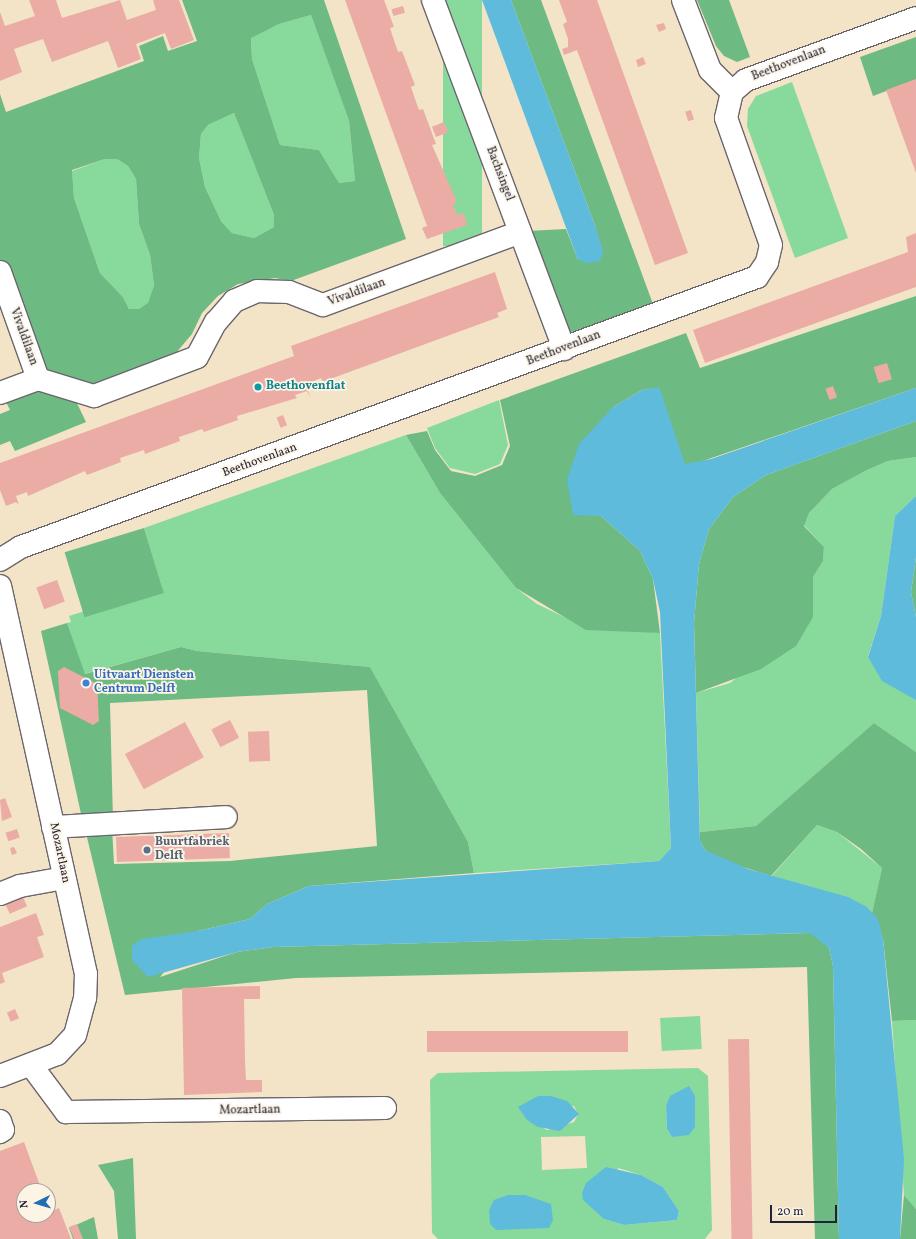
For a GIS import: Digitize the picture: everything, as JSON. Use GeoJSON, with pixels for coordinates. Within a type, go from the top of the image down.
{"type":"FeatureCollection","features":[{"type":"Feature","properties":{"kind":"street","name":"Bachsingel"},"geometry":{"type":"LineString","coordinates":[[433,0],[564,349]]}},
{"type":"Feature","properties":{"kind":"street"},"geometry":{"type":"LineString","coordinates":[[683,0],[710,70],[732,92]]}},
{"type":"Feature","properties":{"kind":"street","name":"Beethovenlaan"},"geometry":{"type":"LineString","coordinates":[[0,560],[10,551],[28,544],[564,349],[757,277],[767,262],[771,245],[726,118],[732,92],[746,80],[916,18]]}},
{"type":"Feature","properties":{"kind":"street","name":"Vivaldilaan"},"geometry":{"type":"LineString","coordinates":[[0,393],[38,379],[94,396],[197,357],[216,322],[234,301],[257,291],[289,292],[323,305],[520,232]]}},
{"type":"Feature","properties":{"kind":"street","name":"Vivaldilaan"},"geometry":{"type":"LineString","coordinates":[[0,272],[38,379]]}},
{"type":"Feature","properties":{"kind":"street","name":"Mozartlaan"},"geometry":{"type":"LineString","coordinates":[[0,586],[86,974],[85,998],[75,1035],[57,1054],[0,1076]]}},
{"type":"Feature","properties":{"kind":"street"},"geometry":{"type":"LineString","coordinates":[[53,827],[226,817]]}},
{"type":"Feature","properties":{"kind":"street"},"geometry":{"type":"LineString","coordinates":[[0,894],[20,886],[64,878]]}},
{"type":"Feature","properties":{"kind":"street","name":"Mozartlaan"},"geometry":{"type":"LineString","coordinates":[[31,1065],[66,1112],[385,1108]]}},
{"type":"Feature","properties":{"kind":"street"},"geometry":{"type":"LineString","coordinates":[[0,1121],[3,1130],[0,1132]]}},
{"type":"Feature","properties":{"kind":"green space"},"geometry":{"type":"Polygon","coordinates":[[[182,0],[324,0],[406,239],[291,281],[275,278],[238,284],[218,296],[202,313],[192,334],[170,360],[94,393],[42,376],[0,265],[0,94],[6,112],[144,61],[139,46],[163,36],[168,51],[197,41],[182,0]],[[311,15],[279,24],[251,38],[252,59],[280,145],[319,150],[339,183],[355,181],[349,121],[311,15]],[[234,113],[208,125],[201,134],[199,158],[205,187],[221,221],[232,233],[254,238],[274,227],[274,215],[234,113]],[[105,159],[72,170],[74,198],[100,273],[123,297],[129,309],[139,309],[148,303],[154,285],[150,255],[139,224],[136,179],[128,166],[117,159],[105,159]]]}},
{"type":"Feature","properties":{"kind":"green space"},"geometry":{"type":"Polygon","coordinates":[[[443,0],[482,0],[482,246],[443,246],[443,0]]]}},
{"type":"Feature","properties":{"kind":"green space"},"geometry":{"type":"Polygon","coordinates":[[[511,0],[541,0],[653,304],[565,334],[527,231],[566,229],[578,260],[596,228],[511,0]]]}},
{"type":"Feature","properties":{"kind":"green space"},"geometry":{"type":"Polygon","coordinates":[[[697,0],[729,0],[750,57],[737,62],[724,56],[716,46],[697,0]]]}},
{"type":"Feature","properties":{"kind":"green space"},"geometry":{"type":"Polygon","coordinates":[[[311,15],[349,121],[355,181],[339,183],[319,150],[280,145],[252,59],[251,37],[279,24],[311,15]]]}},
{"type":"Feature","properties":{"kind":"green space"},"geometry":{"type":"Polygon","coordinates":[[[916,37],[916,80],[873,96],[860,57],[916,37]]]}},
{"type":"Feature","properties":{"kind":"green space"},"geometry":{"type":"Polygon","coordinates":[[[792,82],[848,238],[795,258],[747,126],[748,109],[756,96],[792,82]]]}},
{"type":"Feature","properties":{"kind":"green space"},"geometry":{"type":"Polygon","coordinates":[[[234,113],[274,215],[274,227],[254,238],[232,233],[221,221],[205,187],[199,158],[201,134],[208,125],[234,113]]]}},
{"type":"Feature","properties":{"kind":"green space"},"geometry":{"type":"Polygon","coordinates":[[[105,159],[117,159],[128,166],[136,179],[139,224],[150,255],[154,285],[148,304],[139,309],[129,309],[123,297],[100,273],[74,198],[72,171],[105,159]]]}},
{"type":"Feature","properties":{"kind":"green space"},"geometry":{"type":"Polygon","coordinates":[[[916,296],[916,388],[694,464],[684,464],[679,456],[659,388],[642,390],[613,407],[601,516],[640,551],[653,579],[660,633],[586,630],[516,588],[440,493],[406,435],[427,431],[435,450],[451,471],[475,476],[502,465],[510,446],[500,400],[686,333],[700,368],[916,296]]]}},
{"type":"Feature","properties":{"kind":"green space"},"geometry":{"type":"Polygon","coordinates":[[[49,391],[74,397],[86,422],[15,451],[10,441],[0,445],[0,414],[10,410],[6,402],[29,392],[49,391]]]}},
{"type":"Feature","properties":{"kind":"green space"},"geometry":{"type":"Polygon","coordinates":[[[499,400],[508,445],[500,464],[475,474],[450,468],[435,448],[427,428],[499,400]]]}},
{"type":"Feature","properties":{"kind":"green space"},"geometry":{"type":"Polygon","coordinates":[[[916,421],[916,457],[888,461],[867,470],[832,489],[809,513],[804,526],[824,547],[823,561],[813,577],[813,617],[796,646],[761,669],[696,693],[694,623],[699,564],[709,529],[733,497],[766,475],[916,421]]]}},
{"type":"Feature","properties":{"kind":"green space"},"geometry":{"type":"Polygon","coordinates":[[[406,435],[440,493],[516,588],[537,604],[583,626],[660,633],[671,848],[659,861],[474,873],[468,842],[370,667],[197,651],[181,647],[84,674],[67,623],[71,622],[69,616],[162,587],[144,528],[406,435]]]}},
{"type":"Feature","properties":{"kind":"green space"},"geometry":{"type":"Polygon","coordinates":[[[916,457],[916,496],[895,516],[881,616],[868,656],[916,700],[916,752],[874,723],[756,826],[700,832],[696,693],[730,683],[813,617],[813,577],[823,561],[824,547],[804,525],[809,513],[832,489],[867,470],[888,461],[916,457]]]}},
{"type":"Feature","properties":{"kind":"green space"},"geometry":{"type":"Polygon","coordinates":[[[144,528],[164,593],[85,617],[65,552],[144,528]]]}},
{"type":"Feature","properties":{"kind":"green space"},"geometry":{"type":"Polygon","coordinates":[[[916,557],[916,617],[911,592],[916,557]]]}},
{"type":"Feature","properties":{"kind":"green space"},"geometry":{"type":"Polygon","coordinates":[[[67,623],[85,674],[181,647],[197,651],[370,667],[468,842],[474,873],[309,886],[267,904],[250,919],[198,931],[160,977],[237,952],[273,947],[810,933],[822,939],[829,948],[833,966],[839,1239],[815,1239],[807,967],[296,978],[125,995],[85,829],[112,827],[114,864],[230,861],[377,846],[367,690],[110,703],[113,821],[83,823],[41,631],[67,623]]]}},
{"type":"Feature","properties":{"kind":"green space"},"geometry":{"type":"Polygon","coordinates":[[[874,723],[916,752],[916,1020],[892,1021],[883,939],[872,913],[882,868],[861,849],[837,832],[817,825],[771,876],[718,859],[705,850],[700,841],[700,832],[756,826],[874,723]]]}},
{"type":"Feature","properties":{"kind":"green space"},"geometry":{"type":"Polygon","coordinates":[[[817,825],[837,832],[882,868],[872,913],[867,907],[771,877],[817,825]]]}},
{"type":"Feature","properties":{"kind":"green space"},"geometry":{"type":"Polygon","coordinates":[[[700,1016],[702,1049],[662,1051],[660,1018],[700,1016]]]}},
{"type":"Feature","properties":{"kind":"green space"},"geometry":{"type":"Polygon","coordinates":[[[916,1020],[916,1209],[904,1195],[892,1021],[916,1020]]]}},
{"type":"Feature","properties":{"kind":"green space"},"geometry":{"type":"Polygon","coordinates":[[[698,1068],[708,1076],[712,1230],[705,1239],[438,1239],[432,1233],[430,1080],[438,1073],[698,1068]],[[695,1096],[666,1106],[667,1129],[672,1137],[695,1127],[695,1096]],[[574,1106],[527,1120],[547,1130],[574,1122],[578,1114],[574,1106]],[[585,1136],[541,1137],[542,1170],[587,1168],[585,1136]],[[618,1168],[604,1219],[624,1225],[677,1220],[679,1211],[663,1187],[641,1175],[618,1168]]]}},
{"type":"Feature","properties":{"kind":"green space"},"geometry":{"type":"Polygon","coordinates":[[[133,1158],[136,1239],[118,1239],[114,1191],[98,1165],[133,1158]]]}},
{"type":"Feature","properties":{"kind":"green space"},"geometry":{"type":"Polygon","coordinates":[[[904,1195],[916,1209],[916,1239],[900,1239],[904,1195]]]}},
{"type":"Feature","properties":{"kind":"green space"},"geometry":{"type":"Polygon","coordinates":[[[94,1217],[98,1239],[73,1239],[69,1228],[94,1217]]]}},
{"type":"Feature","properties":{"kind":"water"},"geometry":{"type":"Polygon","coordinates":[[[482,0],[511,0],[596,228],[603,251],[600,261],[588,263],[578,260],[482,0]]]}},
{"type":"Feature","properties":{"kind":"water"},"geometry":{"type":"Polygon","coordinates":[[[659,387],[685,464],[711,459],[916,388],[916,421],[766,475],[733,497],[709,529],[699,564],[694,623],[700,841],[705,850],[748,869],[848,897],[867,907],[878,919],[883,939],[904,1159],[900,1239],[839,1239],[833,966],[829,948],[810,933],[273,947],[237,952],[148,977],[132,960],[132,946],[142,939],[198,931],[250,919],[267,904],[309,886],[659,861],[671,848],[660,612],[653,579],[640,551],[601,516],[573,515],[567,480],[579,444],[613,407],[642,390],[659,387]]]}},
{"type":"Feature","properties":{"kind":"water"},"geometry":{"type":"Polygon","coordinates":[[[916,496],[916,557],[911,592],[916,617],[916,700],[882,681],[868,657],[881,616],[895,516],[916,496]]]}},
{"type":"Feature","properties":{"kind":"water"},"geometry":{"type":"Polygon","coordinates":[[[689,1086],[695,1096],[695,1127],[689,1135],[672,1137],[667,1129],[666,1106],[670,1096],[689,1086]]]}},
{"type":"Feature","properties":{"kind":"water"},"geometry":{"type":"Polygon","coordinates":[[[538,1096],[551,1096],[567,1101],[579,1114],[560,1131],[538,1127],[527,1120],[518,1107],[538,1096]]]}},
{"type":"Feature","properties":{"kind":"water"},"geometry":{"type":"Polygon","coordinates":[[[606,1167],[641,1175],[663,1187],[679,1211],[677,1220],[624,1225],[604,1219],[583,1200],[582,1193],[586,1183],[606,1167]]]}},
{"type":"Feature","properties":{"kind":"water"},"geometry":{"type":"Polygon","coordinates":[[[508,1195],[525,1195],[551,1204],[553,1220],[549,1228],[496,1230],[490,1224],[489,1210],[494,1200],[508,1195]]]}},
{"type":"Feature","properties":{"kind":"building"},"geometry":{"type":"Polygon","coordinates":[[[29,0],[56,0],[62,18],[120,0],[127,20],[156,10],[153,0],[179,0],[194,40],[171,49],[165,33],[136,44],[141,59],[118,68],[108,41],[52,62],[43,39],[14,49],[22,72],[0,81],[0,12],[5,26],[35,16],[29,0]]]}},
{"type":"Feature","properties":{"kind":"building"},"geometry":{"type":"Polygon","coordinates":[[[345,0],[384,0],[394,27],[390,28],[398,52],[402,51],[415,85],[411,87],[419,110],[423,109],[436,144],[432,145],[457,202],[453,204],[457,215],[464,213],[467,225],[427,239],[422,228],[427,226],[345,0]]]}},
{"type":"Feature","properties":{"kind":"building"},"geometry":{"type":"Polygon","coordinates":[[[559,0],[597,0],[688,253],[655,265],[577,50],[564,55],[562,49],[568,47],[568,39],[563,24],[567,22],[559,0]]]}},
{"type":"Feature","properties":{"kind":"building"},"geometry":{"type":"Polygon","coordinates":[[[403,6],[405,13],[393,16],[391,9],[403,6]]]}},
{"type":"Feature","properties":{"kind":"building"},"geometry":{"type":"Polygon","coordinates":[[[664,23],[666,29],[659,32],[656,25],[664,23]]]}},
{"type":"Feature","properties":{"kind":"building"},"geometry":{"type":"Polygon","coordinates":[[[643,57],[646,64],[638,67],[636,60],[643,57]]]}},
{"type":"Feature","properties":{"kind":"building"},"geometry":{"type":"Polygon","coordinates":[[[916,79],[916,173],[886,90],[916,79]]]}},
{"type":"Feature","properties":{"kind":"building"},"geometry":{"type":"Polygon","coordinates":[[[691,110],[694,120],[688,121],[685,112],[691,110]]]}},
{"type":"Feature","properties":{"kind":"building"},"geometry":{"type":"Polygon","coordinates":[[[444,122],[448,132],[436,137],[432,127],[444,122]]]}},
{"type":"Feature","properties":{"kind":"building"},"geometry":{"type":"Polygon","coordinates":[[[916,233],[916,287],[705,363],[693,330],[908,252],[906,237],[916,233]]]}},
{"type":"Feature","properties":{"kind":"building","name":"Beethovenflat"},"geometry":{"type":"Polygon","coordinates":[[[495,272],[507,309],[497,313],[499,317],[322,382],[321,378],[306,384],[310,397],[307,391],[295,395],[297,398],[237,416],[238,420],[204,432],[202,429],[179,437],[180,441],[145,454],[144,450],[120,458],[121,462],[87,475],[85,471],[28,496],[27,492],[16,496],[19,505],[16,502],[6,506],[0,490],[0,463],[294,356],[291,346],[495,272]]]}},
{"type":"Feature","properties":{"kind":"building"},"geometry":{"type":"Polygon","coordinates":[[[887,363],[892,379],[879,383],[874,367],[887,363]]]}},
{"type":"Feature","properties":{"kind":"building"},"geometry":{"type":"Polygon","coordinates":[[[833,386],[837,397],[830,400],[825,389],[833,386]]]}},
{"type":"Feature","properties":{"kind":"building"},"geometry":{"type":"Polygon","coordinates":[[[283,415],[287,425],[281,428],[277,418],[283,415]]]}},
{"type":"Feature","properties":{"kind":"building"},"geometry":{"type":"Polygon","coordinates":[[[57,580],[65,602],[44,609],[36,588],[57,580]]]}},
{"type":"Feature","properties":{"kind":"building"},"geometry":{"type":"Polygon","coordinates":[[[64,667],[97,684],[99,721],[93,725],[60,708],[58,671],[64,667]]]}},
{"type":"Feature","properties":{"kind":"building"},"geometry":{"type":"Polygon","coordinates":[[[230,720],[239,738],[220,747],[211,730],[230,720]]]}},
{"type":"Feature","properties":{"kind":"building"},"geometry":{"type":"Polygon","coordinates":[[[185,722],[204,757],[144,789],[125,754],[185,722]]]}},
{"type":"Feature","properties":{"kind":"building"},"geometry":{"type":"Polygon","coordinates":[[[269,731],[270,761],[249,762],[248,732],[269,731]]]}},
{"type":"Feature","properties":{"kind":"building"},"geometry":{"type":"Polygon","coordinates":[[[5,798],[12,817],[2,821],[0,800],[5,798]]]}},
{"type":"Feature","properties":{"kind":"building"},"geometry":{"type":"Polygon","coordinates":[[[17,829],[20,838],[8,841],[6,833],[17,829]]]}},
{"type":"Feature","properties":{"kind":"building"},"geometry":{"type":"Polygon","coordinates":[[[229,833],[230,858],[117,862],[116,837],[229,833]]]}},
{"type":"Feature","properties":{"kind":"building"},"geometry":{"type":"Polygon","coordinates":[[[14,847],[17,853],[12,855],[10,848],[14,847]]]}},
{"type":"Feature","properties":{"kind":"building"},"geometry":{"type":"Polygon","coordinates":[[[23,897],[27,906],[10,914],[6,905],[23,897]]]}},
{"type":"Feature","properties":{"kind":"building"},"geometry":{"type":"Polygon","coordinates":[[[36,913],[44,935],[37,937],[44,957],[2,973],[5,982],[0,984],[0,927],[36,913]]]}},
{"type":"Feature","properties":{"kind":"building"},"geometry":{"type":"Polygon","coordinates":[[[260,986],[260,999],[244,999],[245,1060],[246,1080],[262,1080],[262,1092],[184,1095],[182,988],[260,986]]]}},
{"type":"Feature","properties":{"kind":"building"},"geometry":{"type":"Polygon","coordinates":[[[15,1009],[19,1018],[11,1022],[7,1013],[15,1009]]]}},
{"type":"Feature","properties":{"kind":"building"},"geometry":{"type":"Polygon","coordinates":[[[427,1031],[628,1031],[628,1052],[427,1052],[427,1031]]]}},
{"type":"Feature","properties":{"kind":"building"},"geometry":{"type":"Polygon","coordinates":[[[728,1039],[749,1039],[752,1239],[731,1239],[728,1039]]]}},
{"type":"Feature","properties":{"kind":"building"},"geometry":{"type":"Polygon","coordinates":[[[24,1142],[39,1183],[16,1183],[16,1223],[56,1223],[56,1209],[59,1208],[71,1239],[0,1239],[0,1151],[24,1142]]]}},
{"type":"Feature","properties":{"kind":"building"},"geometry":{"type":"Polygon","coordinates":[[[77,1224],[83,1239],[74,1239],[69,1227],[77,1224]]]}},
{"type":"Feature","properties":{"kind":"place","name":"Beethovenflat"},"geometry":{"type":"Point","coordinates":[258,387]}},
{"type":"Feature","properties":{"kind":"place","name":"Uitvaart Diensten Centrum Delft"},"geometry":{"type":"Point","coordinates":[86,683]}},
{"type":"Feature","properties":{"kind":"place","name":"Buurtfabriek Delft"},"geometry":{"type":"Point","coordinates":[147,850]}}]}
